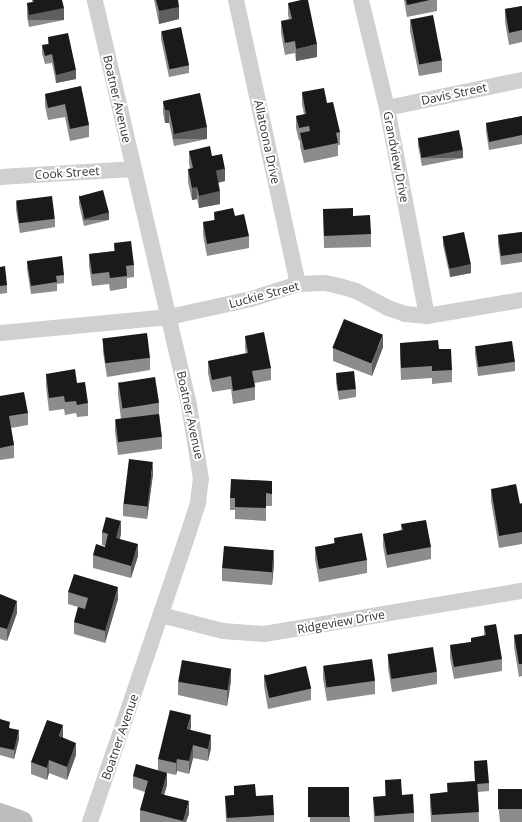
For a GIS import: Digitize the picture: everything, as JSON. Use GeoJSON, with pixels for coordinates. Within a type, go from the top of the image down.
{"type":"FeatureCollection","features":[{"type":"Feature","properties":{"kind":"street","name":"Boatner Avenue"},"geometry":{"type":"LineString","coordinates":[[90,822],[198,502],[201,479],[189,404],[133,169],[95,0]]}},
{"type":"Feature","properties":{"kind":"street","name":"Allatoona Drive"},"geometry":{"type":"LineString","coordinates":[[236,0],[298,284]]}},
{"type":"Feature","properties":{"kind":"street","name":"Grandview Drive"},"geometry":{"type":"LineString","coordinates":[[361,0],[387,108],[427,316]]}},
{"type":"Feature","properties":{"kind":"street","name":"Davis Street"},"geometry":{"type":"LineString","coordinates":[[387,108],[522,80]]}},
{"type":"Feature","properties":{"kind":"street","name":"Cook Street"},"geometry":{"type":"LineString","coordinates":[[0,177],[133,169]]}},
{"type":"Feature","properties":{"kind":"street","name":"Luckie Street"},"geometry":{"type":"LineString","coordinates":[[0,333],[169,318],[251,299],[298,284],[325,283],[339,286],[405,314],[427,316],[522,300]]}},
{"type":"Feature","properties":{"kind":"street","name":"Ridgeview Drive"},"geometry":{"type":"LineString","coordinates":[[161,615],[233,633],[264,634],[522,591]]}},
{"type":"Feature","properties":{"kind":"street"},"geometry":{"type":"LineString","coordinates":[[0,814],[22,822]]}},
{"type":"Feature","properties":{"kind":"building"},"geometry":{"type":"Polygon","coordinates":[[[33,0],[62,0],[64,8],[29,15],[27,3],[34,2],[33,0]]]}},
{"type":"Feature","properties":{"kind":"building"},"geometry":{"type":"Polygon","coordinates":[[[156,0],[178,0],[179,7],[159,11],[156,0]]]}},
{"type":"Feature","properties":{"kind":"building"},"geometry":{"type":"Polygon","coordinates":[[[308,0],[317,44],[296,49],[295,41],[285,43],[281,21],[292,19],[288,3],[308,0]]]}},
{"type":"Feature","properties":{"kind":"building"},"geometry":{"type":"Polygon","coordinates":[[[406,0],[430,0],[407,5],[406,0]]]}},
{"type":"Feature","properties":{"kind":"building"},"geometry":{"type":"Polygon","coordinates":[[[522,6],[522,30],[509,33],[505,9],[522,6]]]}},
{"type":"Feature","properties":{"kind":"building"},"geometry":{"type":"Polygon","coordinates":[[[433,15],[442,60],[419,65],[410,19],[433,15]]]}},
{"type":"Feature","properties":{"kind":"building"},"geometry":{"type":"Polygon","coordinates":[[[181,27],[189,65],[170,69],[161,31],[181,27]]]}},
{"type":"Feature","properties":{"kind":"building"},"geometry":{"type":"Polygon","coordinates":[[[68,33],[76,70],[56,75],[52,54],[45,56],[42,45],[49,44],[48,37],[68,33]]]}},
{"type":"Feature","properties":{"kind":"building"},"geometry":{"type":"Polygon","coordinates":[[[81,86],[89,125],[70,129],[65,104],[48,108],[45,94],[81,86]]]}},
{"type":"Feature","properties":{"kind":"building"},"geometry":{"type":"Polygon","coordinates":[[[324,88],[327,103],[333,102],[340,132],[336,133],[338,143],[304,150],[300,133],[310,131],[309,126],[299,128],[296,116],[306,114],[302,92],[324,88]]]}},
{"type":"Feature","properties":{"kind":"building"},"geometry":{"type":"Polygon","coordinates":[[[200,93],[207,127],[174,134],[169,110],[165,110],[163,101],[200,93]]]}},
{"type":"Feature","properties":{"kind":"building"},"geometry":{"type":"Polygon","coordinates":[[[522,116],[522,135],[489,142],[486,123],[522,116]]]}},
{"type":"Feature","properties":{"kind":"building"},"geometry":{"type":"Polygon","coordinates":[[[459,130],[463,150],[422,158],[418,138],[459,130]]]}},
{"type":"Feature","properties":{"kind":"building"},"geometry":{"type":"Polygon","coordinates":[[[210,146],[212,156],[222,154],[225,169],[216,171],[220,191],[199,196],[197,187],[192,188],[188,169],[193,168],[189,151],[210,146]]]}},
{"type":"Feature","properties":{"kind":"building"},"geometry":{"type":"Polygon","coordinates":[[[103,190],[109,212],[85,219],[79,196],[103,190]]]}},
{"type":"Feature","properties":{"kind":"building"},"geometry":{"type":"Polygon","coordinates":[[[52,196],[55,219],[19,223],[16,200],[52,196]]]}},
{"type":"Feature","properties":{"kind":"building"},"geometry":{"type":"Polygon","coordinates":[[[233,208],[235,216],[244,214],[249,236],[207,244],[203,222],[215,220],[214,212],[233,208]]]}},
{"type":"Feature","properties":{"kind":"building"},"geometry":{"type":"Polygon","coordinates":[[[353,208],[353,216],[370,215],[371,234],[324,236],[323,209],[353,208]]]}},
{"type":"Feature","properties":{"kind":"building"},"geometry":{"type":"Polygon","coordinates":[[[464,232],[471,264],[449,269],[442,237],[464,232]]]}},
{"type":"Feature","properties":{"kind":"building"},"geometry":{"type":"Polygon","coordinates":[[[522,232],[522,253],[501,256],[498,235],[522,232]]]}},
{"type":"Feature","properties":{"kind":"building"},"geometry":{"type":"Polygon","coordinates":[[[131,241],[134,265],[126,266],[127,276],[110,278],[109,272],[92,274],[89,254],[115,251],[114,243],[131,241]]]}},
{"type":"Feature","properties":{"kind":"building"},"geometry":{"type":"Polygon","coordinates":[[[62,256],[64,275],[56,276],[57,282],[31,286],[27,261],[62,256]]]}},
{"type":"Feature","properties":{"kind":"building"},"geometry":{"type":"Polygon","coordinates":[[[5,266],[7,285],[0,286],[0,267],[5,266]]]}},
{"type":"Feature","properties":{"kind":"building"},"geometry":{"type":"Polygon","coordinates":[[[344,319],[383,335],[371,363],[332,348],[344,319]]]}},
{"type":"Feature","properties":{"kind":"building"},"geometry":{"type":"Polygon","coordinates":[[[264,332],[271,368],[252,371],[255,387],[233,391],[231,376],[212,380],[208,361],[248,353],[245,336],[264,332]]]}},
{"type":"Feature","properties":{"kind":"building"},"geometry":{"type":"Polygon","coordinates":[[[147,333],[150,358],[105,363],[102,338],[147,333]]]}},
{"type":"Feature","properties":{"kind":"building"},"geometry":{"type":"Polygon","coordinates":[[[438,340],[439,349],[451,349],[452,370],[432,371],[432,366],[401,368],[400,343],[438,340]]]}},
{"type":"Feature","properties":{"kind":"building"},"geometry":{"type":"Polygon","coordinates":[[[512,341],[515,362],[478,367],[475,346],[512,341]]]}},
{"type":"Feature","properties":{"kind":"building"},"geometry":{"type":"Polygon","coordinates":[[[75,369],[77,383],[85,382],[88,403],[77,405],[76,401],[65,402],[64,396],[49,398],[46,374],[75,369]]]}},
{"type":"Feature","properties":{"kind":"building"},"geometry":{"type":"Polygon","coordinates":[[[354,371],[356,389],[338,391],[336,373],[354,371]]]}},
{"type":"Feature","properties":{"kind":"building"},"geometry":{"type":"Polygon","coordinates":[[[155,377],[159,403],[123,408],[118,383],[155,377]]]}},
{"type":"Feature","properties":{"kind":"building"},"geometry":{"type":"Polygon","coordinates":[[[24,392],[28,413],[9,416],[14,445],[0,448],[0,396],[24,392]]]}},
{"type":"Feature","properties":{"kind":"building"},"geometry":{"type":"Polygon","coordinates":[[[159,414],[162,437],[118,442],[115,419],[159,414]]]}},
{"type":"Feature","properties":{"kind":"building"},"geometry":{"type":"Polygon","coordinates":[[[129,459],[153,462],[147,507],[124,504],[129,459]]]}},
{"type":"Feature","properties":{"kind":"building"},"geometry":{"type":"Polygon","coordinates":[[[231,479],[272,481],[272,494],[266,493],[266,508],[235,507],[235,498],[230,498],[231,479]]]}},
{"type":"Feature","properties":{"kind":"building"},"geometry":{"type":"Polygon","coordinates":[[[516,484],[520,504],[522,503],[522,532],[499,536],[491,489],[516,484]]]}},
{"type":"Feature","properties":{"kind":"building"},"geometry":{"type":"Polygon","coordinates":[[[106,517],[121,521],[116,538],[138,544],[131,566],[93,555],[96,544],[105,547],[108,534],[102,532],[106,517]]]}},
{"type":"Feature","properties":{"kind":"building"},"geometry":{"type":"Polygon","coordinates":[[[426,520],[431,547],[387,555],[383,534],[403,530],[401,524],[426,520]]]}},
{"type":"Feature","properties":{"kind":"building"},"geometry":{"type":"Polygon","coordinates":[[[362,533],[367,560],[319,569],[315,547],[335,543],[334,538],[362,533]]]}},
{"type":"Feature","properties":{"kind":"building"},"geometry":{"type":"Polygon","coordinates":[[[224,546],[274,550],[272,572],[222,568],[224,546]]]}},
{"type":"Feature","properties":{"kind":"building"},"geometry":{"type":"Polygon","coordinates":[[[74,574],[118,587],[105,631],[74,622],[78,607],[85,609],[88,598],[68,592],[74,574]]]}},
{"type":"Feature","properties":{"kind":"building"},"geometry":{"type":"Polygon","coordinates":[[[0,594],[17,601],[7,629],[0,627],[0,594]]]}},
{"type":"Feature","properties":{"kind":"building"},"geometry":{"type":"Polygon","coordinates":[[[496,624],[502,659],[454,667],[450,645],[471,642],[471,638],[486,635],[484,626],[496,624]]]}},
{"type":"Feature","properties":{"kind":"building"},"geometry":{"type":"Polygon","coordinates":[[[522,634],[522,664],[519,664],[514,635],[522,634]]]}},
{"type":"Feature","properties":{"kind":"building"},"geometry":{"type":"Polygon","coordinates":[[[433,647],[437,672],[391,679],[388,654],[433,647]]]}},
{"type":"Feature","properties":{"kind":"building"},"geometry":{"type":"Polygon","coordinates":[[[372,659],[375,681],[327,688],[323,666],[372,659]]]}},
{"type":"Feature","properties":{"kind":"building"},"geometry":{"type":"Polygon","coordinates":[[[182,660],[231,669],[227,690],[178,682],[182,660]]]}},
{"type":"Feature","properties":{"kind":"building"},"geometry":{"type":"Polygon","coordinates":[[[306,666],[311,688],[269,698],[264,676],[306,666]]]}},
{"type":"Feature","properties":{"kind":"building"},"geometry":{"type":"Polygon","coordinates":[[[170,710],[191,715],[187,729],[211,735],[208,749],[193,745],[189,761],[177,759],[176,763],[158,759],[170,710]]]}},
{"type":"Feature","properties":{"kind":"building"},"geometry":{"type":"Polygon","coordinates":[[[0,719],[10,722],[9,728],[19,730],[14,750],[0,747],[0,719]]]}},
{"type":"Feature","properties":{"kind":"building"},"geometry":{"type":"Polygon","coordinates":[[[47,720],[63,725],[59,736],[76,743],[67,767],[49,760],[47,768],[31,762],[47,720]]]}},
{"type":"Feature","properties":{"kind":"building"},"geometry":{"type":"Polygon","coordinates":[[[487,760],[489,783],[477,784],[477,781],[475,781],[474,761],[487,760]]]}},
{"type":"Feature","properties":{"kind":"building"},"geometry":{"type":"Polygon","coordinates":[[[136,764],[167,773],[161,794],[189,801],[183,821],[140,810],[148,781],[133,776],[136,764]]]}},
{"type":"Feature","properties":{"kind":"building"},"geometry":{"type":"Polygon","coordinates":[[[401,779],[402,795],[413,794],[414,813],[375,816],[373,797],[386,796],[385,780],[401,779]]]}},
{"type":"Feature","properties":{"kind":"building"},"geometry":{"type":"Polygon","coordinates":[[[477,781],[479,812],[432,815],[430,794],[448,792],[447,783],[477,781]]]}},
{"type":"Feature","properties":{"kind":"building"},"geometry":{"type":"Polygon","coordinates":[[[255,784],[256,796],[273,795],[274,815],[227,818],[225,796],[234,795],[234,786],[255,784]]]}},
{"type":"Feature","properties":{"kind":"building"},"geometry":{"type":"Polygon","coordinates":[[[308,787],[349,787],[349,817],[308,817],[308,787]]]}},
{"type":"Feature","properties":{"kind":"building"},"geometry":{"type":"Polygon","coordinates":[[[498,789],[522,789],[522,809],[498,809],[498,789]]]}}]}
